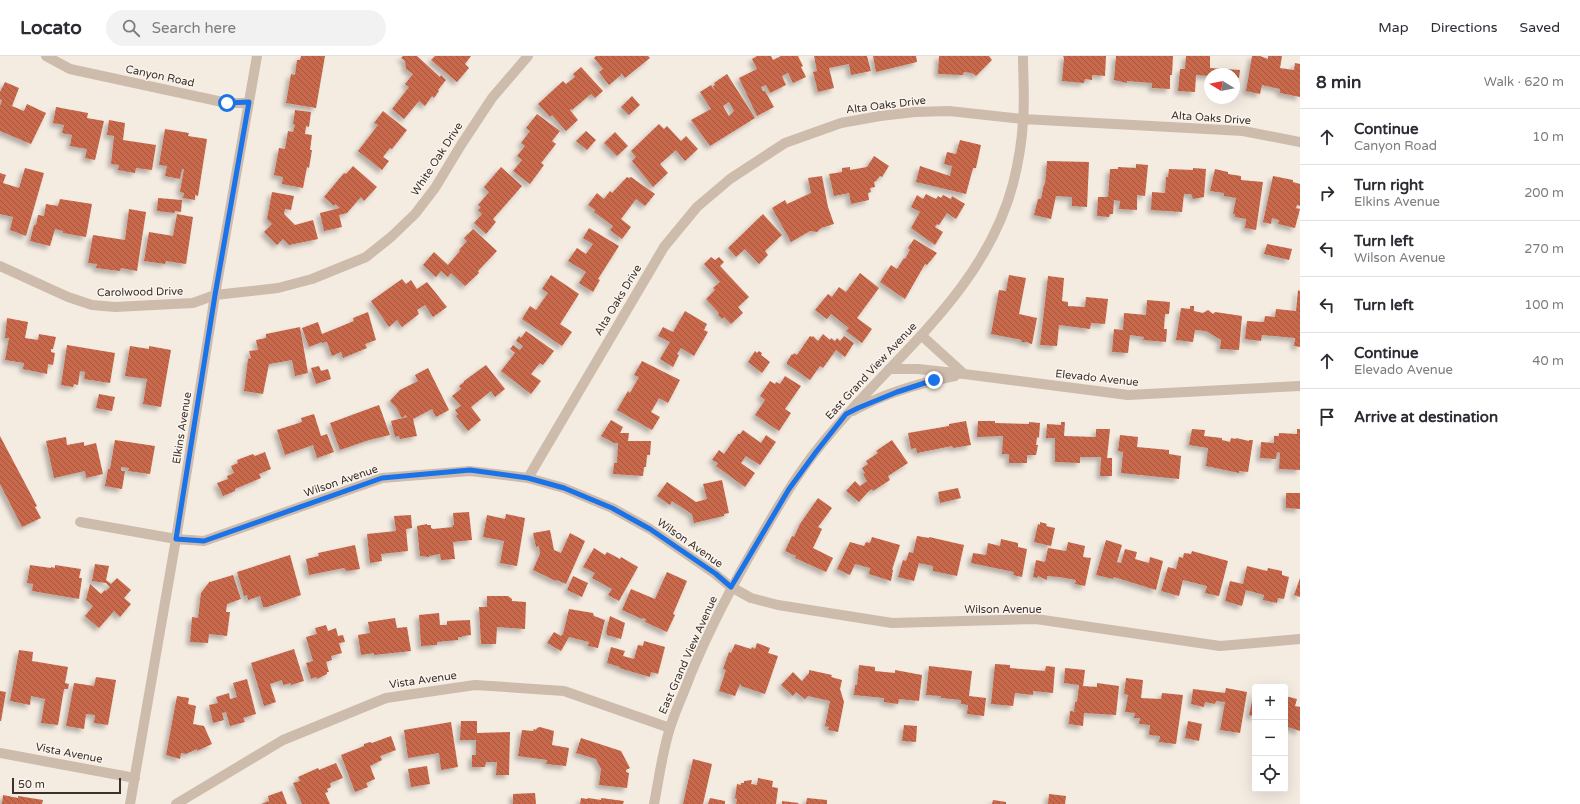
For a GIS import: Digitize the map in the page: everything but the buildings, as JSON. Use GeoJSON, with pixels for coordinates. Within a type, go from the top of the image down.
{"type":"FeatureCollection","features":[{"type":"Feature","properties":{"kind":"street","name":"Canyon Road"},"geometry":{"type":"LineString","coordinates":[[46,56],[70,69],[227,103],[249,102]]}},
{"type":"Feature","properties":{"kind":"street","name":"Elkins Avenue"},"geometry":{"type":"LineString","coordinates":[[130,804],[176,539],[215,295],[257,56]]}},
{"type":"Feature","properties":{"kind":"street","name":"White Oak Drive"},"geometry":{"type":"LineString","coordinates":[[215,295],[278,288],[312,279],[366,257],[396,233],[415,214],[435,188],[492,98],[528,56]]}},
{"type":"Feature","properties":{"kind":"street","name":"East Grand View Avenue"},"geometry":{"type":"LineString","coordinates":[[654,804],[670,728],[699,654],[731,587],[789,489],[846,414],[938,318],[980,262],[1006,207],[1018,157],[1024,119],[1023,56]]}},
{"type":"Feature","properties":{"kind":"street","name":"Alta Oaks Drive"},"geometry":{"type":"LineString","coordinates":[[528,478],[664,247],[697,207],[730,179],[785,143],[841,123],[915,112],[949,111],[1024,119],[1243,131],[1300,142]]}},
{"type":"Feature","properties":{"kind":"street","name":"Carolwood Drive"},"geometry":{"type":"LineString","coordinates":[[0,266],[68,297],[92,305],[115,307],[193,303],[215,295]]}},
{"type":"Feature","properties":{"kind":"street"},"geometry":{"type":"LineString","coordinates":[[921,335],[964,374]]}},
{"type":"Feature","properties":{"kind":"street","name":"Elevado Avenue"},"geometry":{"type":"LineString","coordinates":[[889,369],[918,369],[964,374],[1128,395],[1300,386]]}},
{"type":"Feature","properties":{"kind":"street","name":"Elevado Avenue"},"geometry":{"type":"LineString","coordinates":[[846,414],[897,392],[934,380],[964,374]]}},
{"type":"Feature","properties":{"kind":"street","name":"Wilson Avenue"},"geometry":{"type":"LineString","coordinates":[[80,522],[176,539],[204,541],[382,478],[470,470],[528,478],[564,488],[612,508],[650,529],[716,574],[731,587],[751,598],[778,605],[892,623],[1036,619],[1220,646],[1300,639]]}},
{"type":"Feature","properties":{"kind":"street","name":"Vista Avenue"},"geometry":{"type":"LineString","coordinates":[[176,804],[283,740],[386,698],[475,685],[564,691],[670,728]]}},
{"type":"Feature","properties":{"kind":"street","name":"Vista Avenue"},"geometry":{"type":"LineString","coordinates":[[0,753],[134,778]]}},
{"type":"Feature","properties":{"kind":"route"},"geometry":{"type":"LineString","coordinates":[[227,103],[249,102],[215,295],[176,539],[204,541],[382,478],[470,470],[528,478],[564,488],[612,508],[650,529],[716,574],[731,587],[789,489],[846,414],[897,392],[934,380]]}}]}
